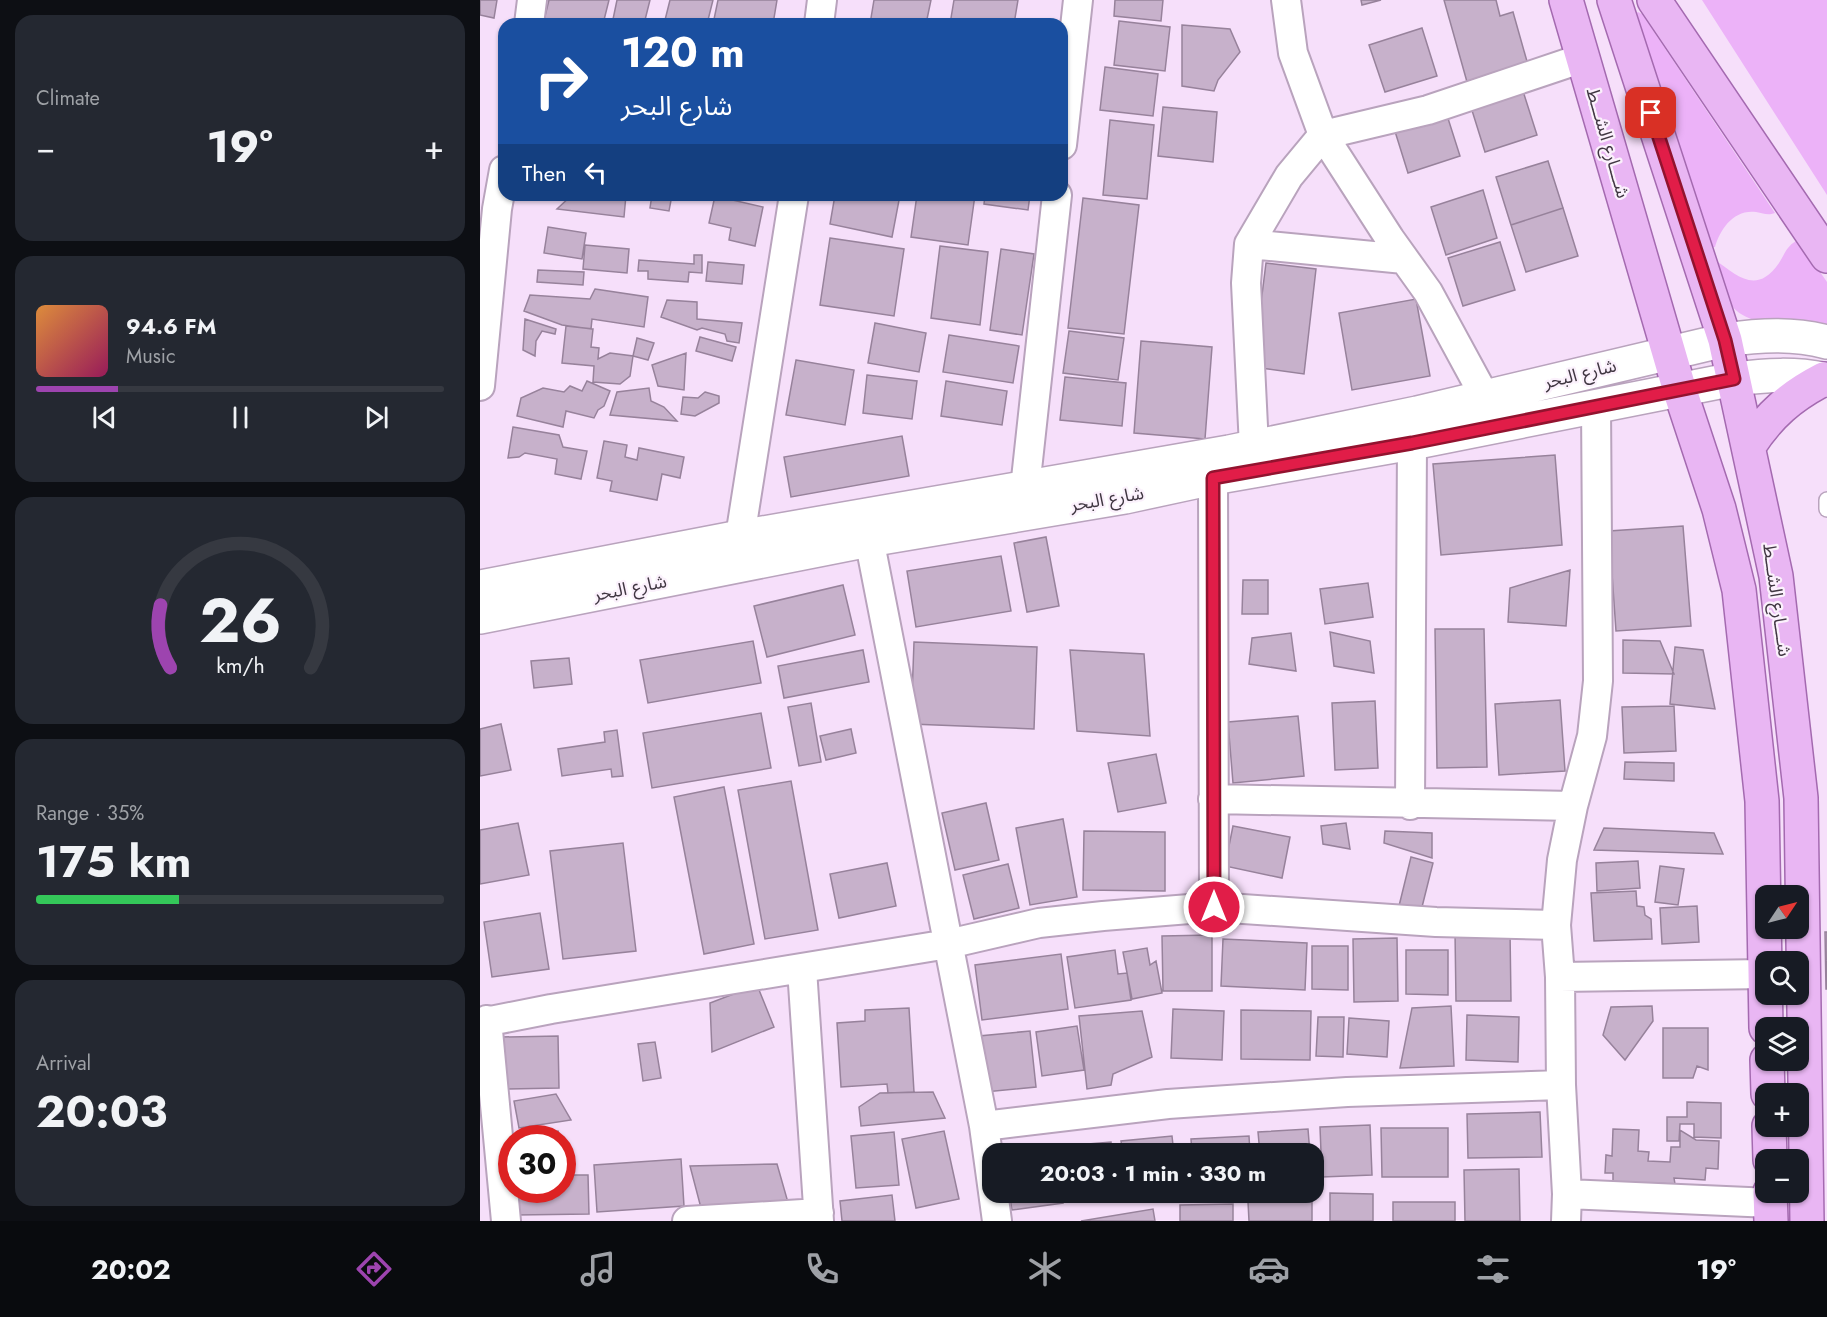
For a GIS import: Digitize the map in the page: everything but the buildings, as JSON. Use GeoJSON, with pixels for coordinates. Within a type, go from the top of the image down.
{"type":"FeatureCollection","features":[{"type":"Feature","properties":{"kind":"main road","name":"شــــارع الشـــط"},"geometry":{"type":"LineString","coordinates":[[1566,0],[1680,391],[1719,509],[1739,590],[1762,801],[1765,951]]}},
{"type":"Feature","properties":{"kind":"main road","name":"شــــارع الشـــط"},"geometry":{"type":"LineString","coordinates":[[1614,0],[1725,340],[1776,576],[1801,798],[1807,1221]]}},
{"type":"Feature","properties":{"kind":"main road"},"geometry":{"type":"LineString","coordinates":[[1654,0],[1827,256]]}},
{"type":"Feature","properties":{"kind":"main road"},"geometry":{"type":"LineString","coordinates":[[1749,446],[1763,424],[1780,406],[1801,391],[1826,380]]}},
{"type":"Feature","properties":{"kind":"street"},"geometry":{"type":"LineString","coordinates":[[530,18],[532,0]]}},
{"type":"Feature","properties":{"kind":"street"},"geometry":{"type":"LineString","coordinates":[[820,18],[822,0]]}},
{"type":"Feature","properties":{"kind":"street"},"geometry":{"type":"LineString","coordinates":[[1068,91],[1078,0]]}},
{"type":"Feature","properties":{"kind":"street"},"geometry":{"type":"LineString","coordinates":[[1286,0],[1293,53],[1323,135],[1428,292],[1485,397]]}},
{"type":"Feature","properties":{"kind":"street"},"geometry":{"type":"LineString","coordinates":[[1254,447],[1246,283],[1249,244],[1289,176],[1323,135],[1428,110],[1583,58]]}},
{"type":"Feature","properties":{"kind":"street"},"geometry":{"type":"LineString","coordinates":[[480,386],[489,208],[498,185]]}},
{"type":"Feature","properties":{"kind":"street"},"geometry":{"type":"LineString","coordinates":[[740,537],[793,201]]}},
{"type":"Feature","properties":{"kind":"street"},"geometry":{"type":"LineString","coordinates":[[1025,488],[1056,201]]}},
{"type":"Feature","properties":{"kind":"street"},"geometry":{"type":"LineString","coordinates":[[1249,244],[1404,259]]}},
{"type":"Feature","properties":{"kind":"street","name":"شارع البحر"},"geometry":{"type":"LineString","coordinates":[[480,617],[867,528],[1025,488],[1254,447],[1485,397],[1725,340],[1759,335],[1805,336],[1827,342]]}},
{"type":"Feature","properties":{"kind":"street","name":"شارع البحر"},"geometry":{"type":"LineString","coordinates":[[480,587],[740,537],[867,528],[1125,497],[1213,478],[1412,443],[1734,379],[1770,375],[1805,375],[1826,380]]}},
{"type":"Feature","properties":{"kind":"street"},"geometry":{"type":"LineString","coordinates":[[1596,405],[1598,681],[1592,736],[1573,806],[1562,860],[1556,925],[1560,976],[1561,1085],[1567,1208],[1771,1206]]}},
{"type":"Feature","properties":{"kind":"street"},"geometry":{"type":"LineString","coordinates":[[1410,805],[1412,443]]}},
{"type":"Feature","properties":{"kind":"street"},"geometry":{"type":"LineString","coordinates":[[1213,478],[1214,907]]}},
{"type":"Feature","properties":{"kind":"street"},"geometry":{"type":"LineString","coordinates":[[867,528],[984,1126],[997,1221]]}},
{"type":"Feature","properties":{"kind":"street"},"geometry":{"type":"LineString","coordinates":[[1213,799],[1410,805],[1573,806]]}},
{"type":"Feature","properties":{"kind":"street"},"geometry":{"type":"LineString","coordinates":[[506,1221],[484,1021],[948,944],[1039,923],[1214,907],[1368,919],[1556,925]]}},
{"type":"Feature","properties":{"kind":"street"},"geometry":{"type":"LineString","coordinates":[[687,1221],[819,1217],[802,969]]}},
{"type":"Feature","properties":{"kind":"street"},"geometry":{"type":"LineString","coordinates":[[1560,976],[1755,974]]}},
{"type":"Feature","properties":{"kind":"street"},"geometry":{"type":"LineString","coordinates":[[984,1126],[1168,1104],[1302,1095],[1561,1085]]}},
{"type":"Feature","properties":{"kind":"lane"},"geometry":{"type":"LineString","coordinates":[[1827,500],[1827,509]]}},
{"type":"Feature","properties":{"kind":"shaded area"},"geometry":{"type":"Polygon","coordinates":[[[1702,0],[1827,0],[1827,195],[1702,0]]]}},
{"type":"Feature","properties":{"kind":"shaded area"},"geometry":{"type":"Polygon","coordinates":[[[1638,12],[1642,14],[1775,213],[1748,212],[1735,217],[1724,227],[1715,247],[1707,247],[1635,14],[1638,12]]]}},
{"type":"Feature","properties":{"kind":"shaded area"},"geometry":{"type":"Polygon","coordinates":[[[1796,241],[1800,243],[1827,282],[1827,327],[1773,324],[1746,317],[1735,310],[1722,285],[1715,260],[1739,276],[1754,281],[1771,273],[1788,248],[1796,241]]]}},
{"type":"Feature","properties":{"kind":"route"},"geometry":{"type":"LineString","coordinates":[[1214,907],[1213,478],[1412,443],[1734,379],[1725,340],[1651,113]]}}]}
